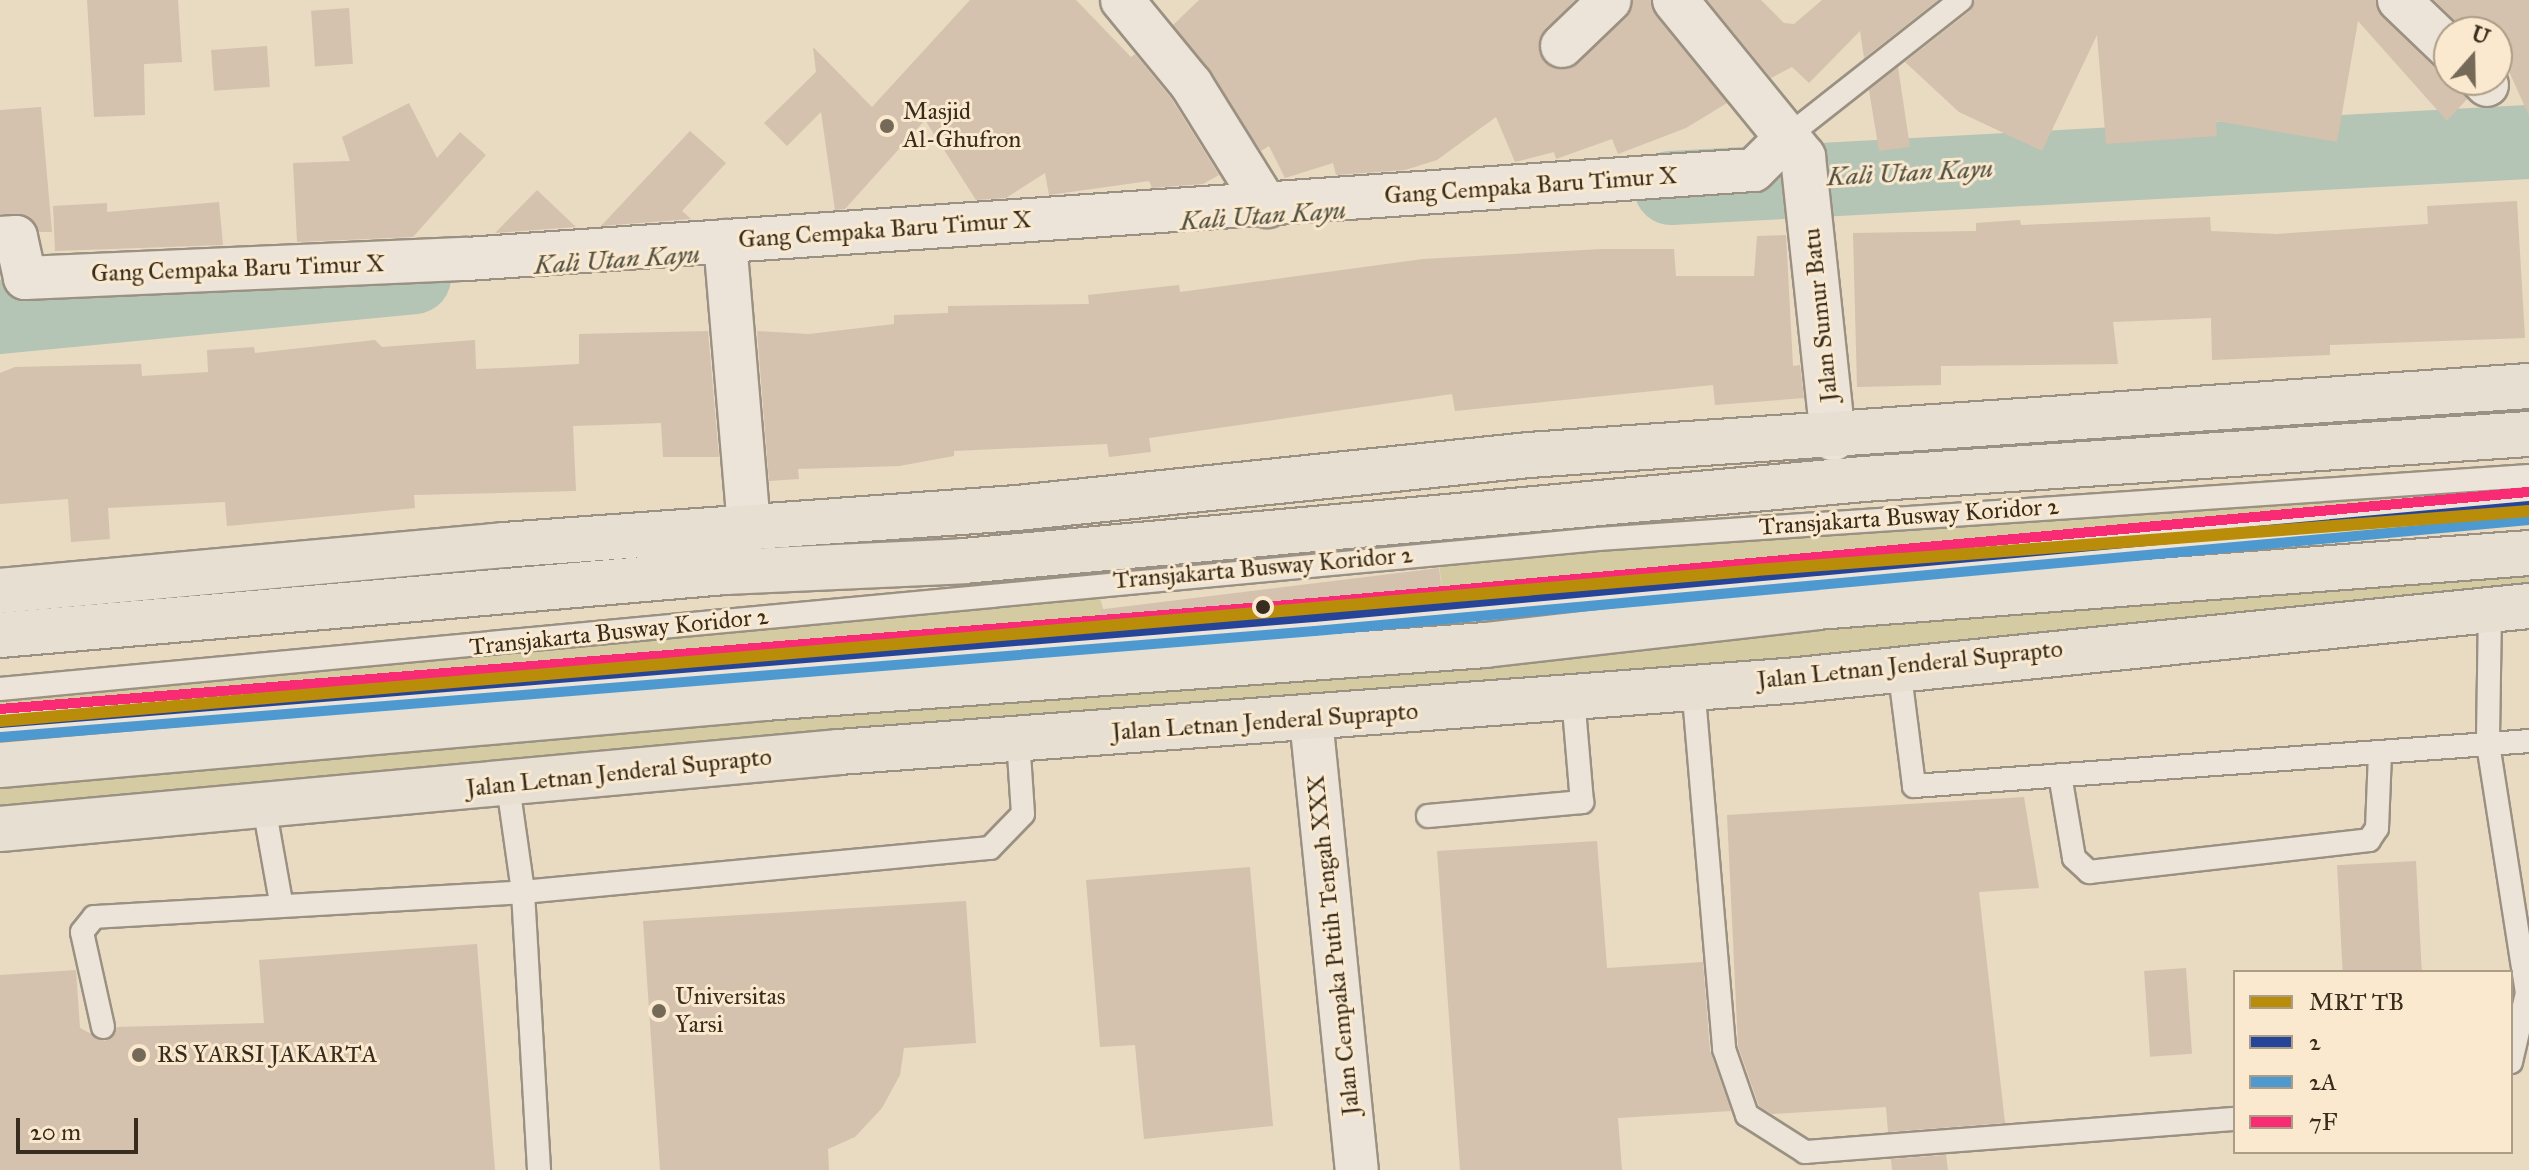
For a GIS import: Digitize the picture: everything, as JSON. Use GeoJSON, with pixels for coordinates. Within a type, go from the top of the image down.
{"type":"FeatureCollection","features":[{"type":"Feature","properties":{"kind":"main road"},"geometry":{"type":"LineString","coordinates":[[0,591],[749,527],[1017,508],[1513,457],[1833,438],[2068,416],[2529,386]]}},
{"type":"Feature","properties":{"kind":"main road"},"geometry":{"type":"LineString","coordinates":[[2068,416],[2146,462]]}},
{"type":"Feature","properties":{"kind":"main road"},"geometry":{"type":"LineString","coordinates":[[0,635],[725,572],[964,561],[1863,479],[2529,434]]}},
{"type":"Feature","properties":{"kind":"main road"},"geometry":{"type":"LineString","coordinates":[[964,561],[1017,508]]}},
{"type":"Feature","properties":{"kind":"main road"},"geometry":{"type":"LineString","coordinates":[[0,765],[764,698],[1485,645],[2018,591],[2529,553]]}},
{"type":"Feature","properties":{"kind":"main road"},"geometry":{"type":"LineString","coordinates":[[1945,660],[2018,591]]}},
{"type":"Feature","properties":{"kind":"main road","name":"Jalan Letnan Jenderal Suprapto"},"geometry":{"type":"LineString","coordinates":[[0,829],[263,801],[508,786],[839,752],[1573,698],[2509,608]]}},
{"type":"Feature","properties":{"kind":"main road"},"geometry":{"type":"LineString","coordinates":[[764,698],[839,752]]}},
{"type":"Feature","properties":{"kind":"street"},"geometry":{"type":"LineString","coordinates":[[1122,0],[1191,84],[1267,206]]}},
{"type":"Feature","properties":{"kind":"street"},"geometry":{"type":"LineString","coordinates":[[1562,46],[1610,0]]}},
{"type":"Feature","properties":{"kind":"street"},"geometry":{"type":"LineString","coordinates":[[2399,0],[2433,33]]}},
{"type":"Feature","properties":{"kind":"street"},"geometry":{"type":"LineString","coordinates":[[1687,3],[1795,146]]}},
{"type":"Feature","properties":{"kind":"street","name":"Gang Cempaka Baru Timur X"},"geometry":{"type":"LineString","coordinates":[[0,238],[16,237],[25,278],[725,245],[1754,170],[1795,146]]}},
{"type":"Feature","properties":{"kind":"street","name":"Jalan Sumur Batu"},"geometry":{"type":"LineString","coordinates":[[1795,146],[1815,251],[1833,438]]}},
{"type":"Feature","properties":{"kind":"street"},"geometry":{"type":"LineString","coordinates":[[725,245],[749,527]]}},
{"type":"Feature","properties":{"kind":"street","name":"Jalan Cempaka Putih Tengah XXX"},"geometry":{"type":"LineString","coordinates":[[1311,719],[1357,1170]]}},
{"type":"Feature","properties":{"kind":"lane"},"geometry":{"type":"LineString","coordinates":[[1795,146],[1961,0]]}},
{"type":"Feature","properties":{"kind":"lane","name":"Transjakarta Busway Koridor 2"},"geometry":{"type":"LineString","coordinates":[[0,689],[1583,540],[2529,476]]}},
{"type":"Feature","properties":{"kind":"lane","name":"Transjakarta Busway Koridor 2"},"geometry":{"type":"LineString","coordinates":[[0,723],[1329,616],[2529,506]]}},
{"type":"Feature","properties":{"kind":"lane"},"geometry":{"type":"LineString","coordinates":[[2509,608],[2488,744],[2527,993],[2513,1053]]}},
{"type":"Feature","properties":{"kind":"lane"},"geometry":{"type":"LineString","coordinates":[[1899,667],[1914,786],[2529,741]]}},
{"type":"Feature","properties":{"kind":"lane"},"geometry":{"type":"LineString","coordinates":[[1693,685],[1724,1049],[1747,1115],[1805,1152],[2233,1119]]}},
{"type":"Feature","properties":{"kind":"lane"},"geometry":{"type":"LineString","coordinates":[[1428,816],[1582,802],[1573,698]]}},
{"type":"Feature","properties":{"kind":"lane"},"geometry":{"type":"LineString","coordinates":[[103,1027],[84,922],[281,902],[523,892],[990,848],[1023,814],[1018,739]]}},
{"type":"Feature","properties":{"kind":"lane"},"geometry":{"type":"LineString","coordinates":[[2060,775],[2074,858],[2089,872],[2369,840],[2377,828],[2380,752]]}},
{"type":"Feature","properties":{"kind":"lane"},"geometry":{"type":"LineString","coordinates":[[508,786],[523,892],[539,1170]]}},
{"type":"Feature","properties":{"kind":"lane"},"geometry":{"type":"LineString","coordinates":[[263,801],[281,902]]}},
{"type":"Feature","properties":{"kind":"shaded area"},"geometry":{"type":"Polygon","coordinates":[[[2529,476],[2529,507],[1444,605],[1438,554],[2529,476]]]}},
{"type":"Feature","properties":{"kind":"shaded area"},"geometry":{"type":"Polygon","coordinates":[[[2529,554],[2529,604],[0,829],[0,765],[2529,554]]]}},
{"type":"Feature","properties":{"kind":"shaded area"},"geometry":{"type":"Polygon","coordinates":[[[1096,583],[1110,634],[0,723],[0,688],[1096,583]]]}},
{"type":"Feature","properties":{"kind":"building"},"geometry":{"type":"Polygon","coordinates":[[[87,0],[178,0],[182,62],[144,64],[145,115],[94,117],[87,0]]]}},
{"type":"Feature","properties":{"kind":"building"},"geometry":{"type":"Polygon","coordinates":[[[970,0],[1076,0],[1131,57],[1135,54],[1171,98],[1219,175],[1203,184],[1152,188],[1149,181],[1049,195],[1045,173],[1006,198],[976,200],[925,120],[845,209],[835,210],[821,112],[787,146],[764,123],[816,72],[813,47],[872,107],[970,0]]]}},
{"type":"Feature","properties":{"kind":"building"},"geometry":{"type":"Polygon","coordinates":[[[1199,0],[1575,0],[1539,40],[1544,62],[1567,69],[1627,17],[1633,0],[1651,0],[1656,16],[1727,103],[1686,128],[1618,154],[1612,139],[1556,159],[1554,152],[1515,162],[1496,117],[1437,160],[1405,170],[1336,175],[1333,163],[1285,178],[1269,146],[1261,151],[1173,25],[1199,0]]]}},
{"type":"Feature","properties":{"kind":"building"},"geometry":{"type":"Polygon","coordinates":[[[1707,0],[1761,0],[1784,23],[1794,24],[1822,0],[1938,0],[1864,58],[1860,31],[1809,83],[1792,67],[1771,78],[1707,0]]]}},
{"type":"Feature","properties":{"kind":"building"},"geometry":{"type":"Polygon","coordinates":[[[1975,0],[2376,0],[2382,17],[2433,65],[2433,96],[2466,96],[2467,99],[2447,121],[2358,21],[2337,142],[2216,121],[2217,136],[2106,144],[2097,35],[2042,151],[1959,112],[1905,62],[1970,11],[1975,0]]]}},
{"type":"Feature","properties":{"kind":"building"},"geometry":{"type":"Polygon","coordinates":[[[2434,0],[2529,0],[2529,116],[2513,80],[2513,16],[2450,16],[2434,0]]]}},
{"type":"Feature","properties":{"kind":"building"},"geometry":{"type":"Polygon","coordinates":[[[349,8],[353,64],[315,67],[311,11],[349,8]]]}},
{"type":"Feature","properties":{"kind":"building"},"geometry":{"type":"Polygon","coordinates":[[[267,46],[270,87],[214,91],[211,50],[267,46]]]}},
{"type":"Feature","properties":{"kind":"building"},"geometry":{"type":"Polygon","coordinates":[[[1898,67],[1910,147],[1879,151],[1869,90],[1898,67]]]}},
{"type":"Feature","properties":{"kind":"building"},"geometry":{"type":"Polygon","coordinates":[[[409,103],[437,158],[460,132],[486,155],[413,237],[297,242],[293,163],[350,161],[342,137],[409,103]]]}},
{"type":"Feature","properties":{"kind":"building"},"geometry":{"type":"Polygon","coordinates":[[[41,107],[52,232],[40,232],[25,215],[0,214],[0,110],[41,107]]]}},
{"type":"Feature","properties":{"kind":"building"},"geometry":{"type":"Polygon","coordinates":[[[690,131],[726,163],[682,211],[691,219],[601,226],[690,131]]]}},
{"type":"Feature","properties":{"kind":"building"},"geometry":{"type":"Polygon","coordinates":[[[537,190],[576,227],[495,233],[537,190]]]}},
{"type":"Feature","properties":{"kind":"building"},"geometry":{"type":"Polygon","coordinates":[[[2517,201],[2525,338],[2330,345],[2330,355],[2212,360],[2211,318],[2113,322],[2118,364],[1941,366],[1941,385],[1857,387],[1853,233],[1976,231],[1976,223],[2020,220],[2021,225],[2210,217],[2211,231],[2276,234],[2428,224],[2427,206],[2517,201]]]}},
{"type":"Feature","properties":{"kind":"building"},"geometry":{"type":"Polygon","coordinates":[[[219,202],[223,245],[55,251],[53,206],[107,203],[107,212],[219,202]]]}},
{"type":"Feature","properties":{"kind":"building"},"geometry":{"type":"Polygon","coordinates":[[[1786,235],[1793,366],[1800,365],[1804,398],[1715,405],[1713,385],[1455,411],[1452,394],[1149,438],[1151,452],[1109,457],[1107,444],[954,451],[954,456],[899,466],[798,469],[799,479],[769,481],[757,331],[809,334],[894,324],[894,315],[948,313],[948,306],[1089,304],[1088,295],[1179,285],[1180,292],[1423,259],[1602,249],[1674,249],[1676,276],[1754,276],[1757,236],[1786,235]]]}},
{"type":"Feature","properties":{"kind":"building"},"geometry":{"type":"Polygon","coordinates":[[[708,331],[719,457],[663,457],[661,423],[573,426],[576,491],[414,495],[415,508],[227,526],[225,502],[108,508],[110,539],[71,542],[68,499],[0,504],[0,373],[15,367],[141,364],[142,376],[208,372],[207,350],[254,347],[255,353],[375,340],[382,347],[475,340],[476,369],[526,367],[579,364],[579,334],[708,331]]]}},
{"type":"Feature","properties":{"kind":"building"},"geometry":{"type":"Polygon","coordinates":[[[1439,568],[1442,591],[1103,632],[1101,610],[1439,568]]]}},
{"type":"Feature","properties":{"kind":"building"},"geometry":{"type":"Polygon","coordinates":[[[2024,797],[2039,888],[1979,892],[2005,1123],[1888,1132],[1886,1107],[1772,1114],[1759,1106],[1738,1046],[1727,815],[2024,797]]]}},
{"type":"Feature","properties":{"kind":"building"},"geometry":{"type":"Polygon","coordinates":[[[1597,841],[1607,968],[1703,962],[1710,1051],[1731,1111],[1618,1118],[1622,1170],[1460,1170],[1437,851],[1597,841]]]}},
{"type":"Feature","properties":{"kind":"building"},"geometry":{"type":"Polygon","coordinates":[[[2416,861],[2422,970],[2343,970],[2337,865],[2416,861]]]}},
{"type":"Feature","properties":{"kind":"building"},"geometry":{"type":"Polygon","coordinates":[[[1250,867],[1273,1126],[1144,1139],[1135,1045],[1100,1047],[1086,880],[1250,867]]]}},
{"type":"Feature","properties":{"kind":"building"},"geometry":{"type":"Polygon","coordinates":[[[966,901],[976,1043],[904,1048],[900,1075],[882,1108],[855,1137],[828,1149],[829,1170],[660,1170],[643,921],[966,901]]]}},
{"type":"Feature","properties":{"kind":"building"},"geometry":{"type":"Polygon","coordinates":[[[477,944],[495,1170],[0,1170],[0,975],[76,970],[80,1028],[105,1041],[117,1027],[264,1023],[259,960],[477,944]]]}},
{"type":"Feature","properties":{"kind":"building"},"geometry":{"type":"Polygon","coordinates":[[[2186,968],[2192,1054],[2150,1057],[2144,971],[2186,968]]]}},
{"type":"Feature","properties":{"kind":"building"},"geometry":{"type":"Polygon","coordinates":[[[1946,1155],[1948,1170],[1892,1170],[1891,1159],[1946,1155]]]}},
{"type":"Feature","properties":{"kind":"waterway","name":"Kali Utan Kayu"},"geometry":{"type":"LineString","coordinates":[[1671,188],[2529,142]]}},
{"type":"Feature","properties":{"kind":"waterway","name":"Kali Utan Kayu"},"geometry":{"type":"LineString","coordinates":[[0,317],[414,277]]}},
{"type":"Feature","properties":{"kind":"metro line","name":"TB"},"geometry":{"type":"LineString","coordinates":[[0,721],[1756,570],[2529,511]]}},
{"type":"Feature","properties":{"kind":"transit line","name":"7F"},"geometry":{"type":"LineString","coordinates":[[0,709],[1313,603],[2528,492]]}},
{"type":"Feature","properties":{"kind":"transit line","name":"2"},"geometry":{"type":"LineString","coordinates":[[0,723],[1314,617],[2529,506]]}},
{"type":"Feature","properties":{"kind":"transit line","name":"2A"},"geometry":{"type":"LineString","coordinates":[[1,737],[1315,631],[2529,520]]}},
{"type":"Feature","properties":{"kind":"place","name":"Masjid Al-Ghufron"},"geometry":{"type":"Point","coordinates":[887,126]}},
{"type":"Feature","properties":{"kind":"place","name":"Universitas Yarsi"},"geometry":{"type":"Point","coordinates":[659,1011]}},
{"type":"Feature","properties":{"kind":"place","name":"RS YARSI JAKARTA"},"geometry":{"type":"Point","coordinates":[139,1055]}}]}
